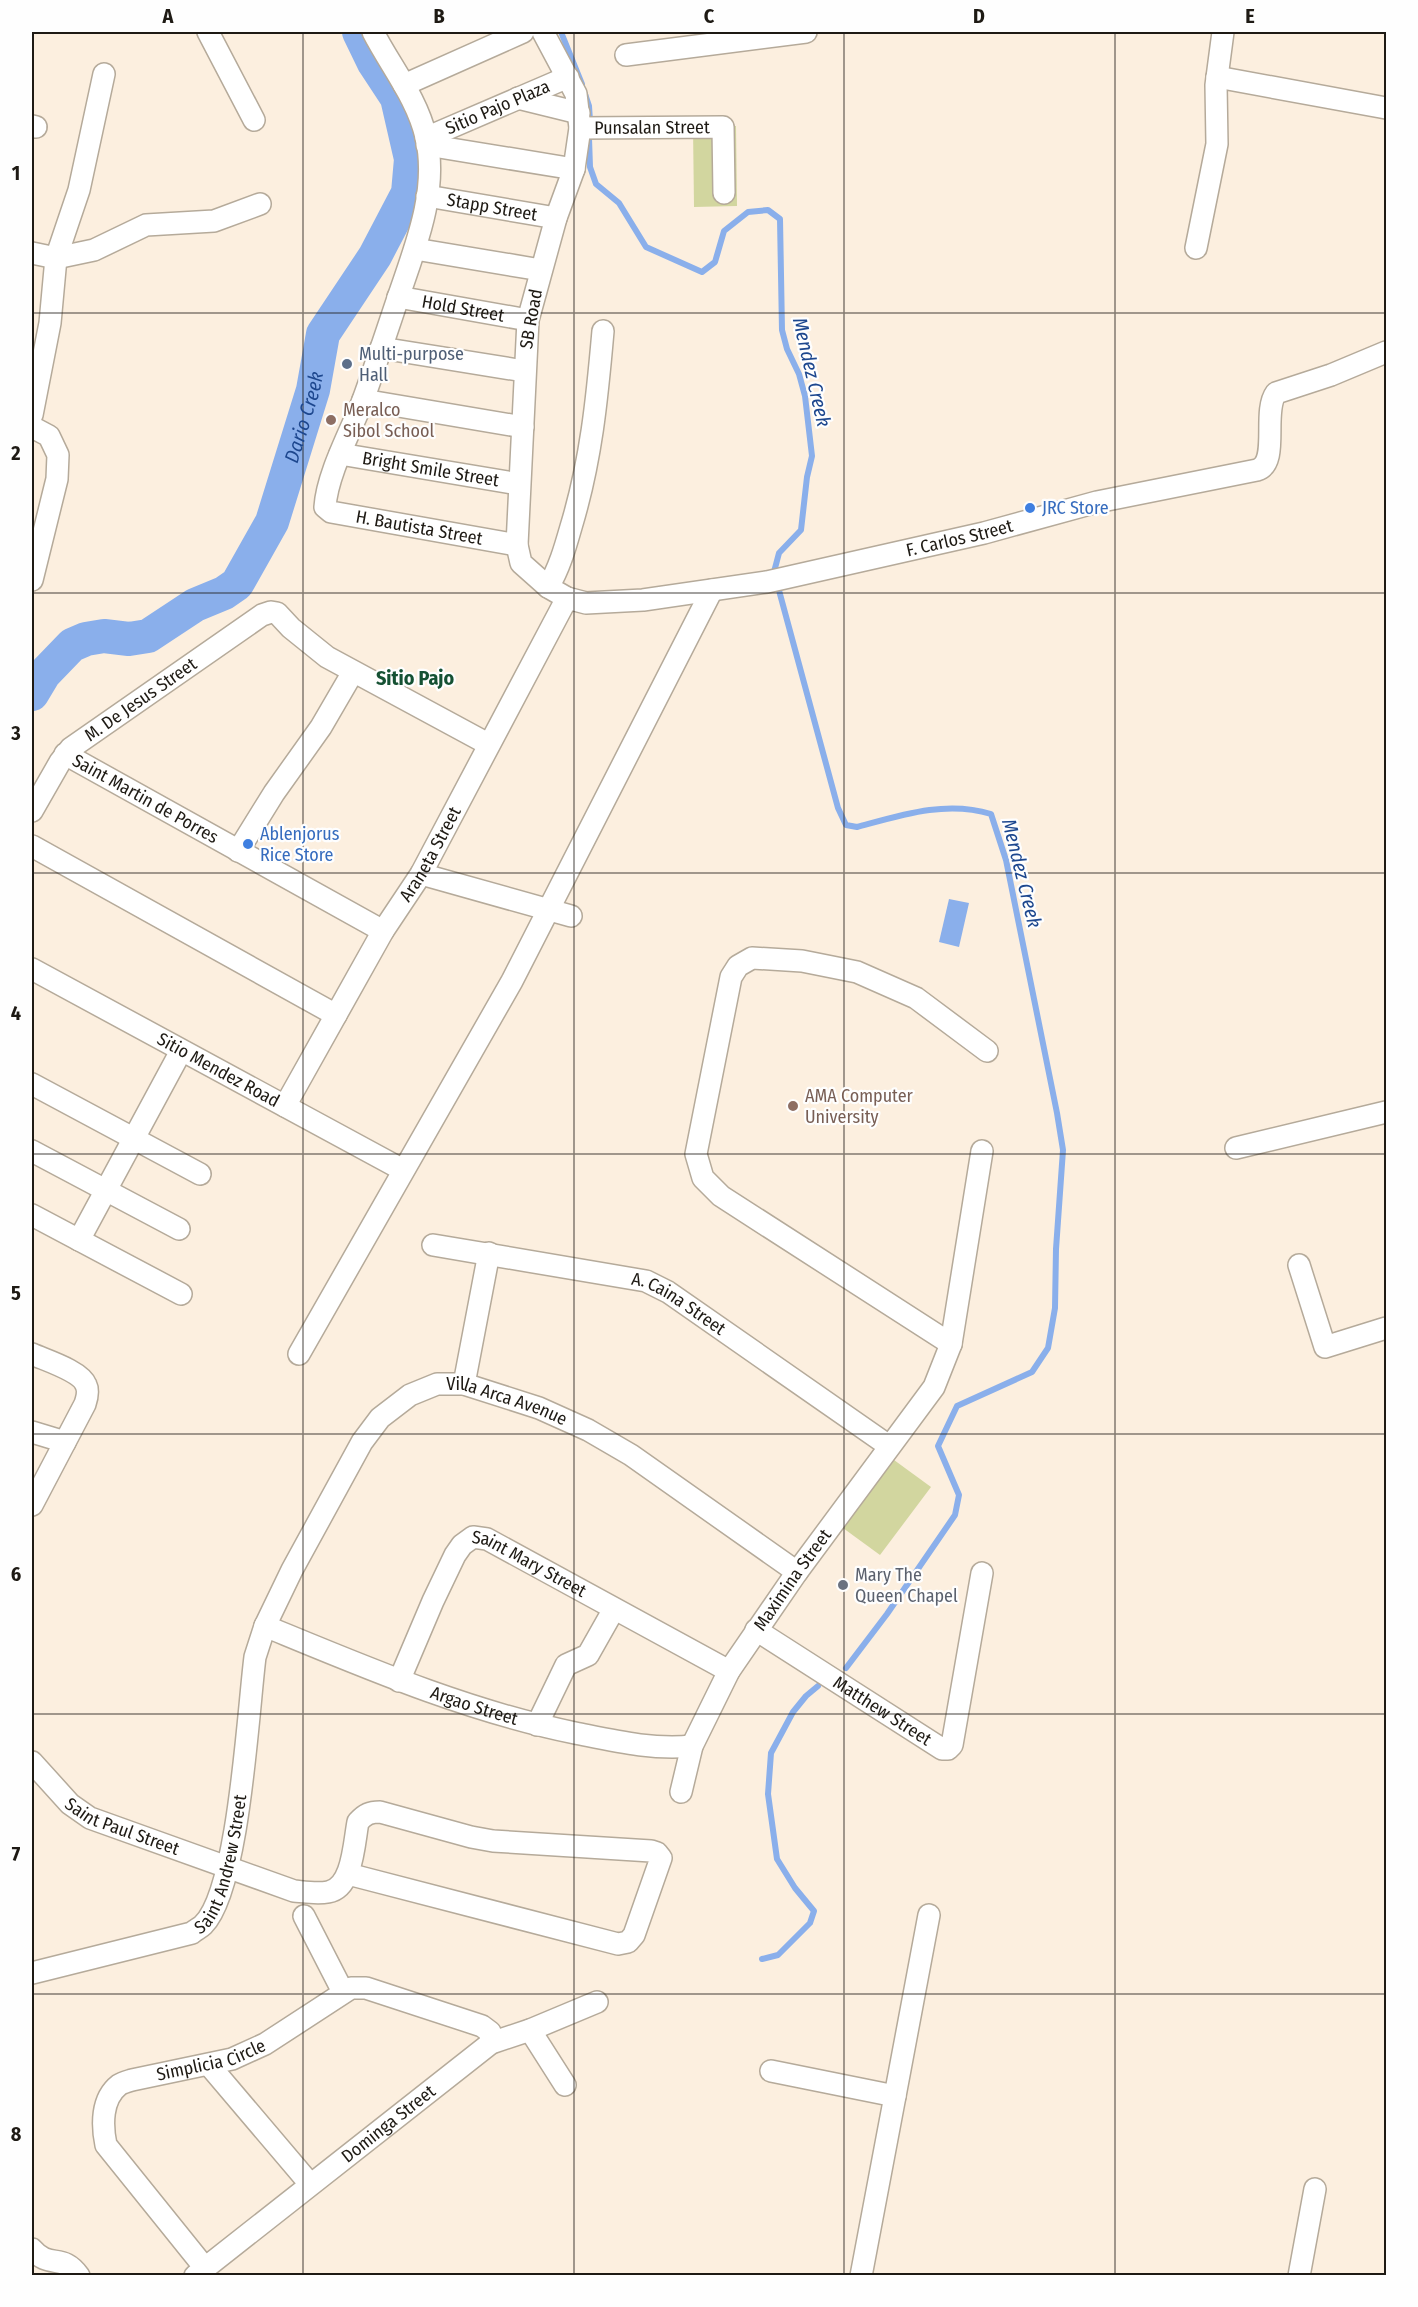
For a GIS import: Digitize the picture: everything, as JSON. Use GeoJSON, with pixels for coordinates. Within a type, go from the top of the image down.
{"type":"FeatureCollection","features":[{"type":"Feature","properties":{"kind":"street"},"geometry":{"type":"LineString","coordinates":[[208,32],[254,120]]}},
{"type":"Feature","properties":{"kind":"street"},"geometry":{"type":"LineString","coordinates":[[404,85],[523,32]]}},
{"type":"Feature","properties":{"kind":"street","name":"SB Road"},"geometry":{"type":"LineString","coordinates":[[543,32],[576,94],[579,120],[574,170],[556,218],[528,320],[517,545],[520,563],[548,587],[567,598]]}},
{"type":"Feature","properties":{"kind":"street"},"geometry":{"type":"LineString","coordinates":[[626,55],[806,32]]}},
{"type":"Feature","properties":{"kind":"street"},"geometry":{"type":"LineString","coordinates":[[1196,248],[1217,144],[1217,78],[1223,32]]}},
{"type":"Feature","properties":{"kind":"street"},"geometry":{"type":"LineString","coordinates":[[340,454],[363,399],[415,249],[427,196],[429,176],[427,141],[413,103],[376,33]]}},
{"type":"Feature","properties":{"kind":"street"},"geometry":{"type":"LineString","coordinates":[[32,415],[50,323],[56,258],[79,190],[104,75]]}},
{"type":"Feature","properties":{"kind":"street","name":"Sitio Pajo Plaza"},"geometry":{"type":"LineString","coordinates":[[427,141],[568,77]]}},
{"type":"Feature","properties":{"kind":"street"},"geometry":{"type":"LineString","coordinates":[[1217,78],[1386,108]]}},
{"type":"Feature","properties":{"kind":"street","name":"Punsalan Street"},"geometry":{"type":"LineString","coordinates":[[518,98],[579,120],[723,127],[724,193]]}},
{"type":"Feature","properties":{"kind":"street"},"geometry":{"type":"LineString","coordinates":[[427,141],[574,170]]}},
{"type":"Feature","properties":{"kind":"street","name":"Stapp Street"},"geometry":{"type":"LineString","coordinates":[[427,196],[556,218]]}},
{"type":"Feature","properties":{"kind":"street"},"geometry":{"type":"LineString","coordinates":[[32,253],[56,258],[94,250],[146,225],[214,221],[260,204]]}},
{"type":"Feature","properties":{"kind":"street"},"geometry":{"type":"LineString","coordinates":[[415,249],[541,270]]}},
{"type":"Feature","properties":{"kind":"street","name":"Hold Street"},"geometry":{"type":"LineString","coordinates":[[398,297],[528,320]]}},
{"type":"Feature","properties":{"kind":"street"},"geometry":{"type":"LineString","coordinates":[[548,587],[559,563],[588,466],[603,331]]}},
{"type":"Feature","properties":{"kind":"street"},"geometry":{"type":"LineString","coordinates":[[381,348],[524,371]]}},
{"type":"Feature","properties":{"kind":"street","name":"F. Carlos Street"},"geometry":{"type":"LineString","coordinates":[[567,598],[586,603],[643,600],[777,580],[984,533],[1097,502],[1261,469],[1268,457],[1270,404],[1276,393],[1385,358]]}},
{"type":"Feature","properties":{"kind":"street"},"geometry":{"type":"LineString","coordinates":[[363,399],[523,427]]}},
{"type":"Feature","properties":{"kind":"street"},"geometry":{"type":"LineString","coordinates":[[32,428],[49,436],[58,455],[57,479],[32,580]]}},
{"type":"Feature","properties":{"kind":"street","name":"Bright Smile Street"},"geometry":{"type":"LineString","coordinates":[[340,454],[519,484]]}},
{"type":"Feature","properties":{"kind":"street","name":"H. Bautista Street"},"geometry":{"type":"LineString","coordinates":[[340,454],[325,499],[325,507],[331,512],[517,545]]}},
{"type":"Feature","properties":{"kind":"street"},"geometry":{"type":"LineString","coordinates":[[300,1354],[506,991],[712,590]]}},
{"type":"Feature","properties":{"kind":"street","name":"Araneta Street"},"geometry":{"type":"LineString","coordinates":[[285,1106],[383,931],[421,874],[567,598]]}},
{"type":"Feature","properties":{"kind":"street","name":"M. De Jesus Street"},"geometry":{"type":"LineString","coordinates":[[32,811],[65,754],[71,748],[262,615],[271,612],[280,615],[307,642],[353,672]]}},
{"type":"Feature","properties":{"kind":"street"},"geometry":{"type":"LineString","coordinates":[[238,851],[273,793],[321,727],[353,672],[488,744]]}},
{"type":"Feature","properties":{"kind":"street","name":"Saint Martin de Porres"},"geometry":{"type":"LineString","coordinates":[[65,754],[383,931]]}},
{"type":"Feature","properties":{"kind":"street"},"geometry":{"type":"LineString","coordinates":[[32,846],[336,1015]]}},
{"type":"Feature","properties":{"kind":"street"},"geometry":{"type":"LineString","coordinates":[[421,874],[571,916]]}},
{"type":"Feature","properties":{"kind":"street"},"geometry":{"type":"LineString","coordinates":[[951,1344],[721,1196],[703,1178],[696,1154],[731,977],[738,966],[752,958],[802,961],[857,972],[916,998],[987,1051]]}},
{"type":"Feature","properties":{"kind":"street","name":"Sitio Mendez Road"},"geometry":{"type":"LineString","coordinates":[[32,969],[403,1170]]}},
{"type":"Feature","properties":{"kind":"street"},"geometry":{"type":"LineString","coordinates":[[79,1240],[181,1051]]}},
{"type":"Feature","properties":{"kind":"street"},"geometry":{"type":"LineString","coordinates":[[32,1084],[201,1174]]}},
{"type":"Feature","properties":{"kind":"street"},"geometry":{"type":"LineString","coordinates":[[1236,1148],[1386,1112]]}},
{"type":"Feature","properties":{"kind":"street"},"geometry":{"type":"LineString","coordinates":[[32,1151],[179,1229]]}},
{"type":"Feature","properties":{"kind":"street","name":"Maximina Street"},"geometry":{"type":"LineString","coordinates":[[681,1792],[692,1746],[729,1671],[797,1572],[934,1387],[951,1344],[982,1151]]}},
{"type":"Feature","properties":{"kind":"street"},"geometry":{"type":"LineString","coordinates":[[32,1215],[180,1294]]}},
{"type":"Feature","properties":{"kind":"street","name":"A. Caina Street"},"geometry":{"type":"LineString","coordinates":[[432,1245],[646,1281],[668,1292],[889,1446]]}},
{"type":"Feature","properties":{"kind":"street"},"geometry":{"type":"LineString","coordinates":[[464,1384],[489,1253]]}},
{"type":"Feature","properties":{"kind":"street"},"geometry":{"type":"LineString","coordinates":[[1299,1265],[1325,1347],[1386,1328]]}},
{"type":"Feature","properties":{"kind":"street"},"geometry":{"type":"LineString","coordinates":[[32,1354],[77,1374],[86,1382],[88,1391],[85,1404],[32,1505]]}},
{"type":"Feature","properties":{"kind":"street","name":"Villa Arca Avenue"},"geometry":{"type":"LineString","coordinates":[[265,1626],[292,1570],[362,1442],[380,1418],[410,1395],[437,1384],[464,1384],[539,1408],[588,1430],[631,1455],[797,1572]]}},
{"type":"Feature","properties":{"kind":"street"},"geometry":{"type":"LineString","coordinates":[[32,1432],[65,1442]]}},
{"type":"Feature","properties":{"kind":"street","name":"Saint Mary Street"},"geometry":{"type":"LineString","coordinates":[[399,1681],[433,1600],[455,1555],[462,1545],[473,1537],[487,1539],[729,1671]]}},
{"type":"Feature","properties":{"kind":"street","name":"Matthew Street"},"geometry":{"type":"LineString","coordinates":[[756,1630],[942,1749],[948,1749],[952,1745],[982,1574]]}},
{"type":"Feature","properties":{"kind":"street"},"geometry":{"type":"LineString","coordinates":[[537,1725],[566,1665],[588,1654],[614,1608]]}},
{"type":"Feature","properties":{"kind":"street","name":"Argao Street"},"geometry":{"type":"LineString","coordinates":[[265,1626],[399,1681],[494,1713],[537,1725],[632,1745],[692,1746]]}},
{"type":"Feature","properties":{"kind":"street","name":"Saint Andrew Street"},"geometry":{"type":"LineString","coordinates":[[32,1973],[192,1933],[203,1925],[211,1914],[228,1867],[234,1837],[255,1657],[265,1626]]}},
{"type":"Feature","properties":{"kind":"street","name":"Saint Paul Street"},"geometry":{"type":"LineString","coordinates":[[32,1761],[70,1804],[90,1818],[294,1891],[336,1890],[348,1874]]}},
{"type":"Feature","properties":{"kind":"street"},"geometry":{"type":"LineString","coordinates":[[371,1812],[380,1812],[471,1837],[651,1851],[657,1853],[661,1858],[634,1935],[628,1942],[618,1944],[348,1874],[358,1822],[371,1812]]}},
{"type":"Feature","properties":{"kind":"street"},"geometry":{"type":"LineString","coordinates":[[861,2276],[929,1915]]}},
{"type":"Feature","properties":{"kind":"street"},"geometry":{"type":"LineString","coordinates":[[304,1916],[343,1992],[351,1988],[366,1989],[482,2026],[490,2032],[490,2043]]}},
{"type":"Feature","properties":{"kind":"street","name":"Simplicia Circle"},"geometry":{"type":"LineString","coordinates":[[200,2272],[106,2145],[103,2120],[108,2100],[118,2085],[132,2080],[249,2053],[343,1992]]}},
{"type":"Feature","properties":{"kind":"street","name":"Dominga Street"},"geometry":{"type":"LineString","coordinates":[[200,2272],[490,2043],[530,2030],[597,2002]]}},
{"type":"Feature","properties":{"kind":"street"},"geometry":{"type":"LineString","coordinates":[[530,2030],[565,2085]]}},
{"type":"Feature","properties":{"kind":"street"},"geometry":{"type":"LineString","coordinates":[[209,2064],[310,2184]]}},
{"type":"Feature","properties":{"kind":"street"},"geometry":{"type":"LineString","coordinates":[[771,2071],[895,2096]]}},
{"type":"Feature","properties":{"kind":"street"},"geometry":{"type":"LineString","coordinates":[[1299,2276],[1315,2188]]}},
{"type":"Feature","properties":{"kind":"street"},"geometry":{"type":"LineString","coordinates":[[32,2249],[43,2260],[68,2263],[80,2276]]}},
{"type":"Feature","properties":{"kind":"green space"},"geometry":{"type":"Polygon","coordinates":[[[736,126],[737,206],[694,207],[693,127],[736,126]]]}},
{"type":"Feature","properties":{"kind":"green space"},"geometry":{"type":"Polygon","coordinates":[[[894,1460],[931,1487],[880,1555],[843,1528],[894,1460]]]}},
{"type":"Feature","properties":{"kind":"water"},"geometry":{"type":"Polygon","coordinates":[[[949,899],[969,903],[959,947],[939,942],[949,899]]]}},
{"type":"Feature","properties":{"kind":"waterway","name":"Dario Creek"},"geometry":{"type":"LineString","coordinates":[[32,694],[44,674],[72,645],[86,639],[104,636],[129,639],[148,636],[195,605],[224,593],[237,584],[272,522],[313,390],[323,334],[375,256],[408,193],[411,159],[397,98],[374,63],[359,32]]}},
{"type":"Feature","properties":{"kind":"waterway"},"geometry":{"type":"LineString","coordinates":[[561,32],[582,84]]}},
{"type":"Feature","properties":{"kind":"waterway"},"geometry":{"type":"LineString","coordinates":[[585,94],[590,121]]}},
{"type":"Feature","properties":{"kind":"waterway","name":"Mendez Creek"},"geometry":{"type":"LineString","coordinates":[[589,138],[590,167],[596,184],[619,203],[646,247],[702,272],[715,262],[724,231],[748,212],[768,210],[780,219],[782,330],[805,396],[812,456],[807,477],[801,530],[779,553],[774,572],[838,808],[846,825],[857,827],[907,814],[940,809],[957,808],[991,814],[1006,860],[1057,1113],[1063,1150],[1056,1249],[1055,1308],[1048,1348],[1032,1372],[957,1406],[938,1446],[959,1495],[955,1515],[887,1614],[846,1668]]}},
{"type":"Feature","properties":{"kind":"waterway"},"geometry":{"type":"LineString","coordinates":[[762,1959],[778,1955],[810,1923],[814,1911],[795,1888],[777,1859],[768,1794],[771,1753],[793,1712],[818,1686]]}},
{"type":"Feature","properties":{"kind":"place","name":"Multi-purpose Hall"},"geometry":{"type":"Point","coordinates":[347,364]}},
{"type":"Feature","properties":{"kind":"place","name":"Meralco Sibol School"},"geometry":{"type":"Point","coordinates":[331,420]}},
{"type":"Feature","properties":{"kind":"place","name":"JRC Store"},"geometry":{"type":"Point","coordinates":[1030,508]}},
{"type":"Feature","properties":{"kind":"place","name":"Ablenjorus Rice Store"},"geometry":{"type":"Point","coordinates":[248,844]}},
{"type":"Feature","properties":{"kind":"place","name":"AMA Computer University"},"geometry":{"type":"Point","coordinates":[793,1106]}},
{"type":"Feature","properties":{"kind":"place","name":"Mary The Queen Chapel"},"geometry":{"type":"Point","coordinates":[843,1585]}},
{"type":"Feature","properties":{"kind":"district","name":"Sitio Pajo"},"geometry":{"type":"Point","coordinates":[415,678]}}]}
